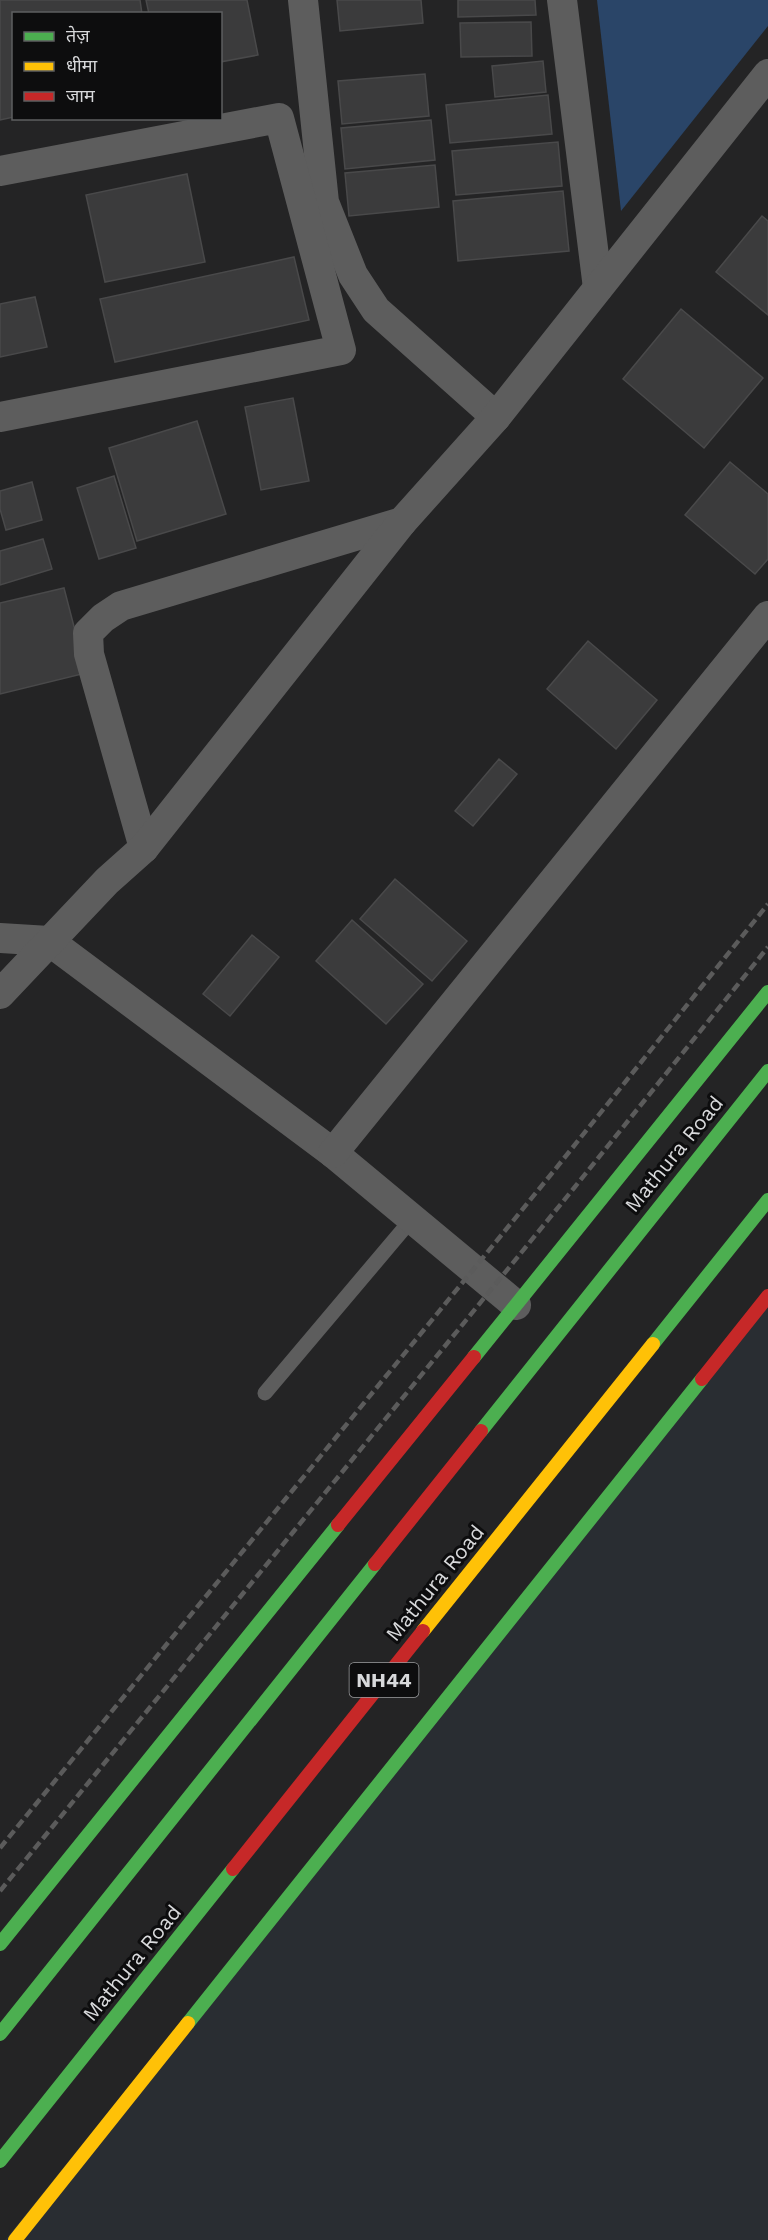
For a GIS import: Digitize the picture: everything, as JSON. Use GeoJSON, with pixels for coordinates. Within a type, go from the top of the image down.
{"type":"FeatureCollection","features":[{"type":"Feature","properties":{"kind":"main road"},"geometry":{"type":"LineString","coordinates":[[0,1944],[768,992]]}},
{"type":"Feature","properties":{"kind":"main road","name":"Mathura Road"},"geometry":{"type":"LineString","coordinates":[[30,1996],[768,1071]]}},
{"type":"Feature","properties":{"kind":"main road","name":"Mathura Road"},"geometry":{"type":"LineString","coordinates":[[0,2161],[768,1200]]}},
{"type":"Feature","properties":{"kind":"main road"},"geometry":{"type":"LineString","coordinates":[[15,2240],[768,1296]]}},
{"type":"Feature","properties":{"kind":"main road"},"geometry":{"type":"LineString","coordinates":[[0,2023],[30,1996]]}},
{"type":"Feature","properties":{"kind":"main road"},"geometry":{"type":"LineString","coordinates":[[0,2034],[30,1996]]}},
{"type":"Feature","properties":{"kind":"street"},"geometry":{"type":"LineString","coordinates":[[303,0],[324,202],[353,275],[376,310],[496,417]]}},
{"type":"Feature","properties":{"kind":"street"},"geometry":{"type":"LineString","coordinates":[[562,0],[598,288]]}},
{"type":"Feature","properties":{"kind":"street"},"geometry":{"type":"LineString","coordinates":[[0,994],[107,881],[144,848],[402,522],[496,417],[766,81]]}},
{"type":"Feature","properties":{"kind":"street"},"geometry":{"type":"LineString","coordinates":[[0,171],[279,118],[341,350],[0,417]]}},
{"type":"Feature","properties":{"kind":"street"},"geometry":{"type":"LineString","coordinates":[[144,848],[89,654],[88,633],[103,618],[121,606],[402,522]]}},
{"type":"Feature","properties":{"kind":"street"},"geometry":{"type":"LineString","coordinates":[[333,1153],[768,616]]}},
{"type":"Feature","properties":{"kind":"street"},"geometry":{"type":"LineString","coordinates":[[0,938],[49,941],[333,1153],[516,1305]]}},
{"type":"Feature","properties":{"kind":"lane"},"geometry":{"type":"LineString","coordinates":[[265,1393],[412,1219]]}},
{"type":"Feature","properties":{"kind":"shaded area"},"geometry":{"type":"Polygon","coordinates":[[[597,0],[768,0],[768,26],[621,211],[597,0]]]}},
{"type":"Feature","properties":{"kind":"shaded area"},"geometry":{"type":"Polygon","coordinates":[[[768,1292],[768,2240],[5,2240],[768,1292]]]}},
{"type":"Feature","properties":{"kind":"building"},"geometry":{"type":"Polygon","coordinates":[[[0,0],[140,0],[142,12],[12,12],[12,117],[0,120],[0,0]]]}},
{"type":"Feature","properties":{"kind":"building"},"geometry":{"type":"Polygon","coordinates":[[[146,0],[247,0],[258,55],[222,62],[222,12],[149,12],[146,0]]]}},
{"type":"Feature","properties":{"kind":"building"},"geometry":{"type":"Polygon","coordinates":[[[337,0],[421,0],[423,23],[340,31],[337,0]]]}},
{"type":"Feature","properties":{"kind":"building"},"geometry":{"type":"Polygon","coordinates":[[[458,0],[535,0],[536,15],[458,17],[458,0]]]}},
{"type":"Feature","properties":{"kind":"building"},"geometry":{"type":"Polygon","coordinates":[[[531,22],[532,56],[461,57],[460,23],[531,22]]]}},
{"type":"Feature","properties":{"kind":"building"},"geometry":{"type":"Polygon","coordinates":[[[543,61],[546,92],[495,97],[492,66],[543,61]]]}},
{"type":"Feature","properties":{"kind":"building"},"geometry":{"type":"Polygon","coordinates":[[[425,74],[429,116],[342,124],[338,81],[425,74]]]}},
{"type":"Feature","properties":{"kind":"building"},"geometry":{"type":"Polygon","coordinates":[[[548,95],[552,134],[450,143],[446,105],[548,95]]]}},
{"type":"Feature","properties":{"kind":"building"},"geometry":{"type":"Polygon","coordinates":[[[431,120],[435,160],[345,169],[341,128],[431,120]]]}},
{"type":"Feature","properties":{"kind":"building"},"geometry":{"type":"Polygon","coordinates":[[[558,142],[562,186],[456,195],[452,151],[558,142]]]}},
{"type":"Feature","properties":{"kind":"building"},"geometry":{"type":"Polygon","coordinates":[[[435,165],[439,207],[349,216],[345,173],[435,165]]]}},
{"type":"Feature","properties":{"kind":"building"},"geometry":{"type":"Polygon","coordinates":[[[187,174],[205,262],[105,282],[86,195],[187,174]]]}},
{"type":"Feature","properties":{"kind":"building"},"geometry":{"type":"Polygon","coordinates":[[[563,191],[569,251],[458,261],[453,201],[563,191]]]}},
{"type":"Feature","properties":{"kind":"building"},"geometry":{"type":"Polygon","coordinates":[[[762,216],[768,221],[768,315],[716,272],[762,216]]]}},
{"type":"Feature","properties":{"kind":"building"},"geometry":{"type":"Polygon","coordinates":[[[294,257],[309,320],[115,362],[100,299],[294,257]]]}},
{"type":"Feature","properties":{"kind":"building"},"geometry":{"type":"Polygon","coordinates":[[[35,297],[47,347],[0,357],[0,304],[35,297]]]}},
{"type":"Feature","properties":{"kind":"building"},"geometry":{"type":"Polygon","coordinates":[[[681,309],[763,378],[704,448],[623,379],[681,309]]]}},
{"type":"Feature","properties":{"kind":"building"},"geometry":{"type":"Polygon","coordinates":[[[293,398],[309,481],[261,490],[245,407],[293,398]]]}},
{"type":"Feature","properties":{"kind":"building"},"geometry":{"type":"Polygon","coordinates":[[[197,421],[226,514],[137,541],[109,448],[197,421]]]}},
{"type":"Feature","properties":{"kind":"building"},"geometry":{"type":"Polygon","coordinates":[[[730,462],[768,494],[768,559],[755,574],[685,515],[730,462]]]}},
{"type":"Feature","properties":{"kind":"building"},"geometry":{"type":"Polygon","coordinates":[[[114,476],[136,548],[99,559],[77,488],[114,476]]]}},
{"type":"Feature","properties":{"kind":"building"},"geometry":{"type":"Polygon","coordinates":[[[32,482],[42,520],[6,530],[0,509],[0,491],[32,482]]]}},
{"type":"Feature","properties":{"kind":"building"},"geometry":{"type":"Polygon","coordinates":[[[43,539],[52,569],[0,585],[0,551],[43,539]]]}},
{"type":"Feature","properties":{"kind":"building"},"geometry":{"type":"Polygon","coordinates":[[[64,588],[86,673],[0,694],[0,603],[64,588]]]}},
{"type":"Feature","properties":{"kind":"building"},"geometry":{"type":"Polygon","coordinates":[[[588,641],[657,700],[616,749],[547,689],[588,641]]]}},
{"type":"Feature","properties":{"kind":"building"},"geometry":{"type":"Polygon","coordinates":[[[499,759],[517,774],[473,826],[455,811],[499,759]]]}},
{"type":"Feature","properties":{"kind":"building"},"geometry":{"type":"Polygon","coordinates":[[[395,879],[467,941],[432,981],[360,919],[395,879]]]}},
{"type":"Feature","properties":{"kind":"building"},"geometry":{"type":"Polygon","coordinates":[[[352,920],[423,984],[386,1024],[316,961],[352,920]]]}},
{"type":"Feature","properties":{"kind":"building"},"geometry":{"type":"Polygon","coordinates":[[[252,935],[279,957],[230,1016],[203,994],[252,935]]]}},
{"type":"Feature","properties":{"kind":"railway"},"geometry":{"type":"LineString","coordinates":[[0,1848],[553,1172],[768,904]]}},
{"type":"Feature","properties":{"kind":"railway"},"geometry":{"type":"LineString","coordinates":[[0,1891],[768,947]]}},
{"type":"Feature","properties":{"kind":"traffic: fast"},"geometry":{"type":"LineString","coordinates":[[474,1357],[768,992]]}},
{"type":"Feature","properties":{"kind":"traffic: fast"},"geometry":{"type":"LineString","coordinates":[[481,1431],[768,1071]]}},
{"type":"Feature","properties":{"kind":"traffic: fast"},"geometry":{"type":"LineString","coordinates":[[653,1344],[768,1200]]}},
{"type":"Feature","properties":{"kind":"traffic: fast"},"geometry":{"type":"LineString","coordinates":[[188,2023],[702,1379]]}},
{"type":"Feature","properties":{"kind":"traffic: fast"},"geometry":{"type":"LineString","coordinates":[[0,1944],[338,1525]]}},
{"type":"Feature","properties":{"kind":"traffic: fast"},"geometry":{"type":"LineString","coordinates":[[0,2034],[375,1564]]}},
{"type":"Feature","properties":{"kind":"traffic: fast"},"geometry":{"type":"LineString","coordinates":[[0,2161],[233,1869]]}},
{"type":"Feature","properties":{"kind":"traffic: slow"},"geometry":{"type":"LineString","coordinates":[[423,1631],[653,1344]]}},
{"type":"Feature","properties":{"kind":"traffic: slow"},"geometry":{"type":"LineString","coordinates":[[15,2240],[188,2023]]}},
{"type":"Feature","properties":{"kind":"traffic: jam"},"geometry":{"type":"LineString","coordinates":[[702,1379],[768,1296]]}},
{"type":"Feature","properties":{"kind":"traffic: jam"},"geometry":{"type":"LineString","coordinates":[[338,1525],[474,1357]]}},
{"type":"Feature","properties":{"kind":"traffic: jam"},"geometry":{"type":"LineString","coordinates":[[375,1564],[481,1431]]}},
{"type":"Feature","properties":{"kind":"traffic: jam"},"geometry":{"type":"LineString","coordinates":[[233,1869],[423,1631]]}}]}
